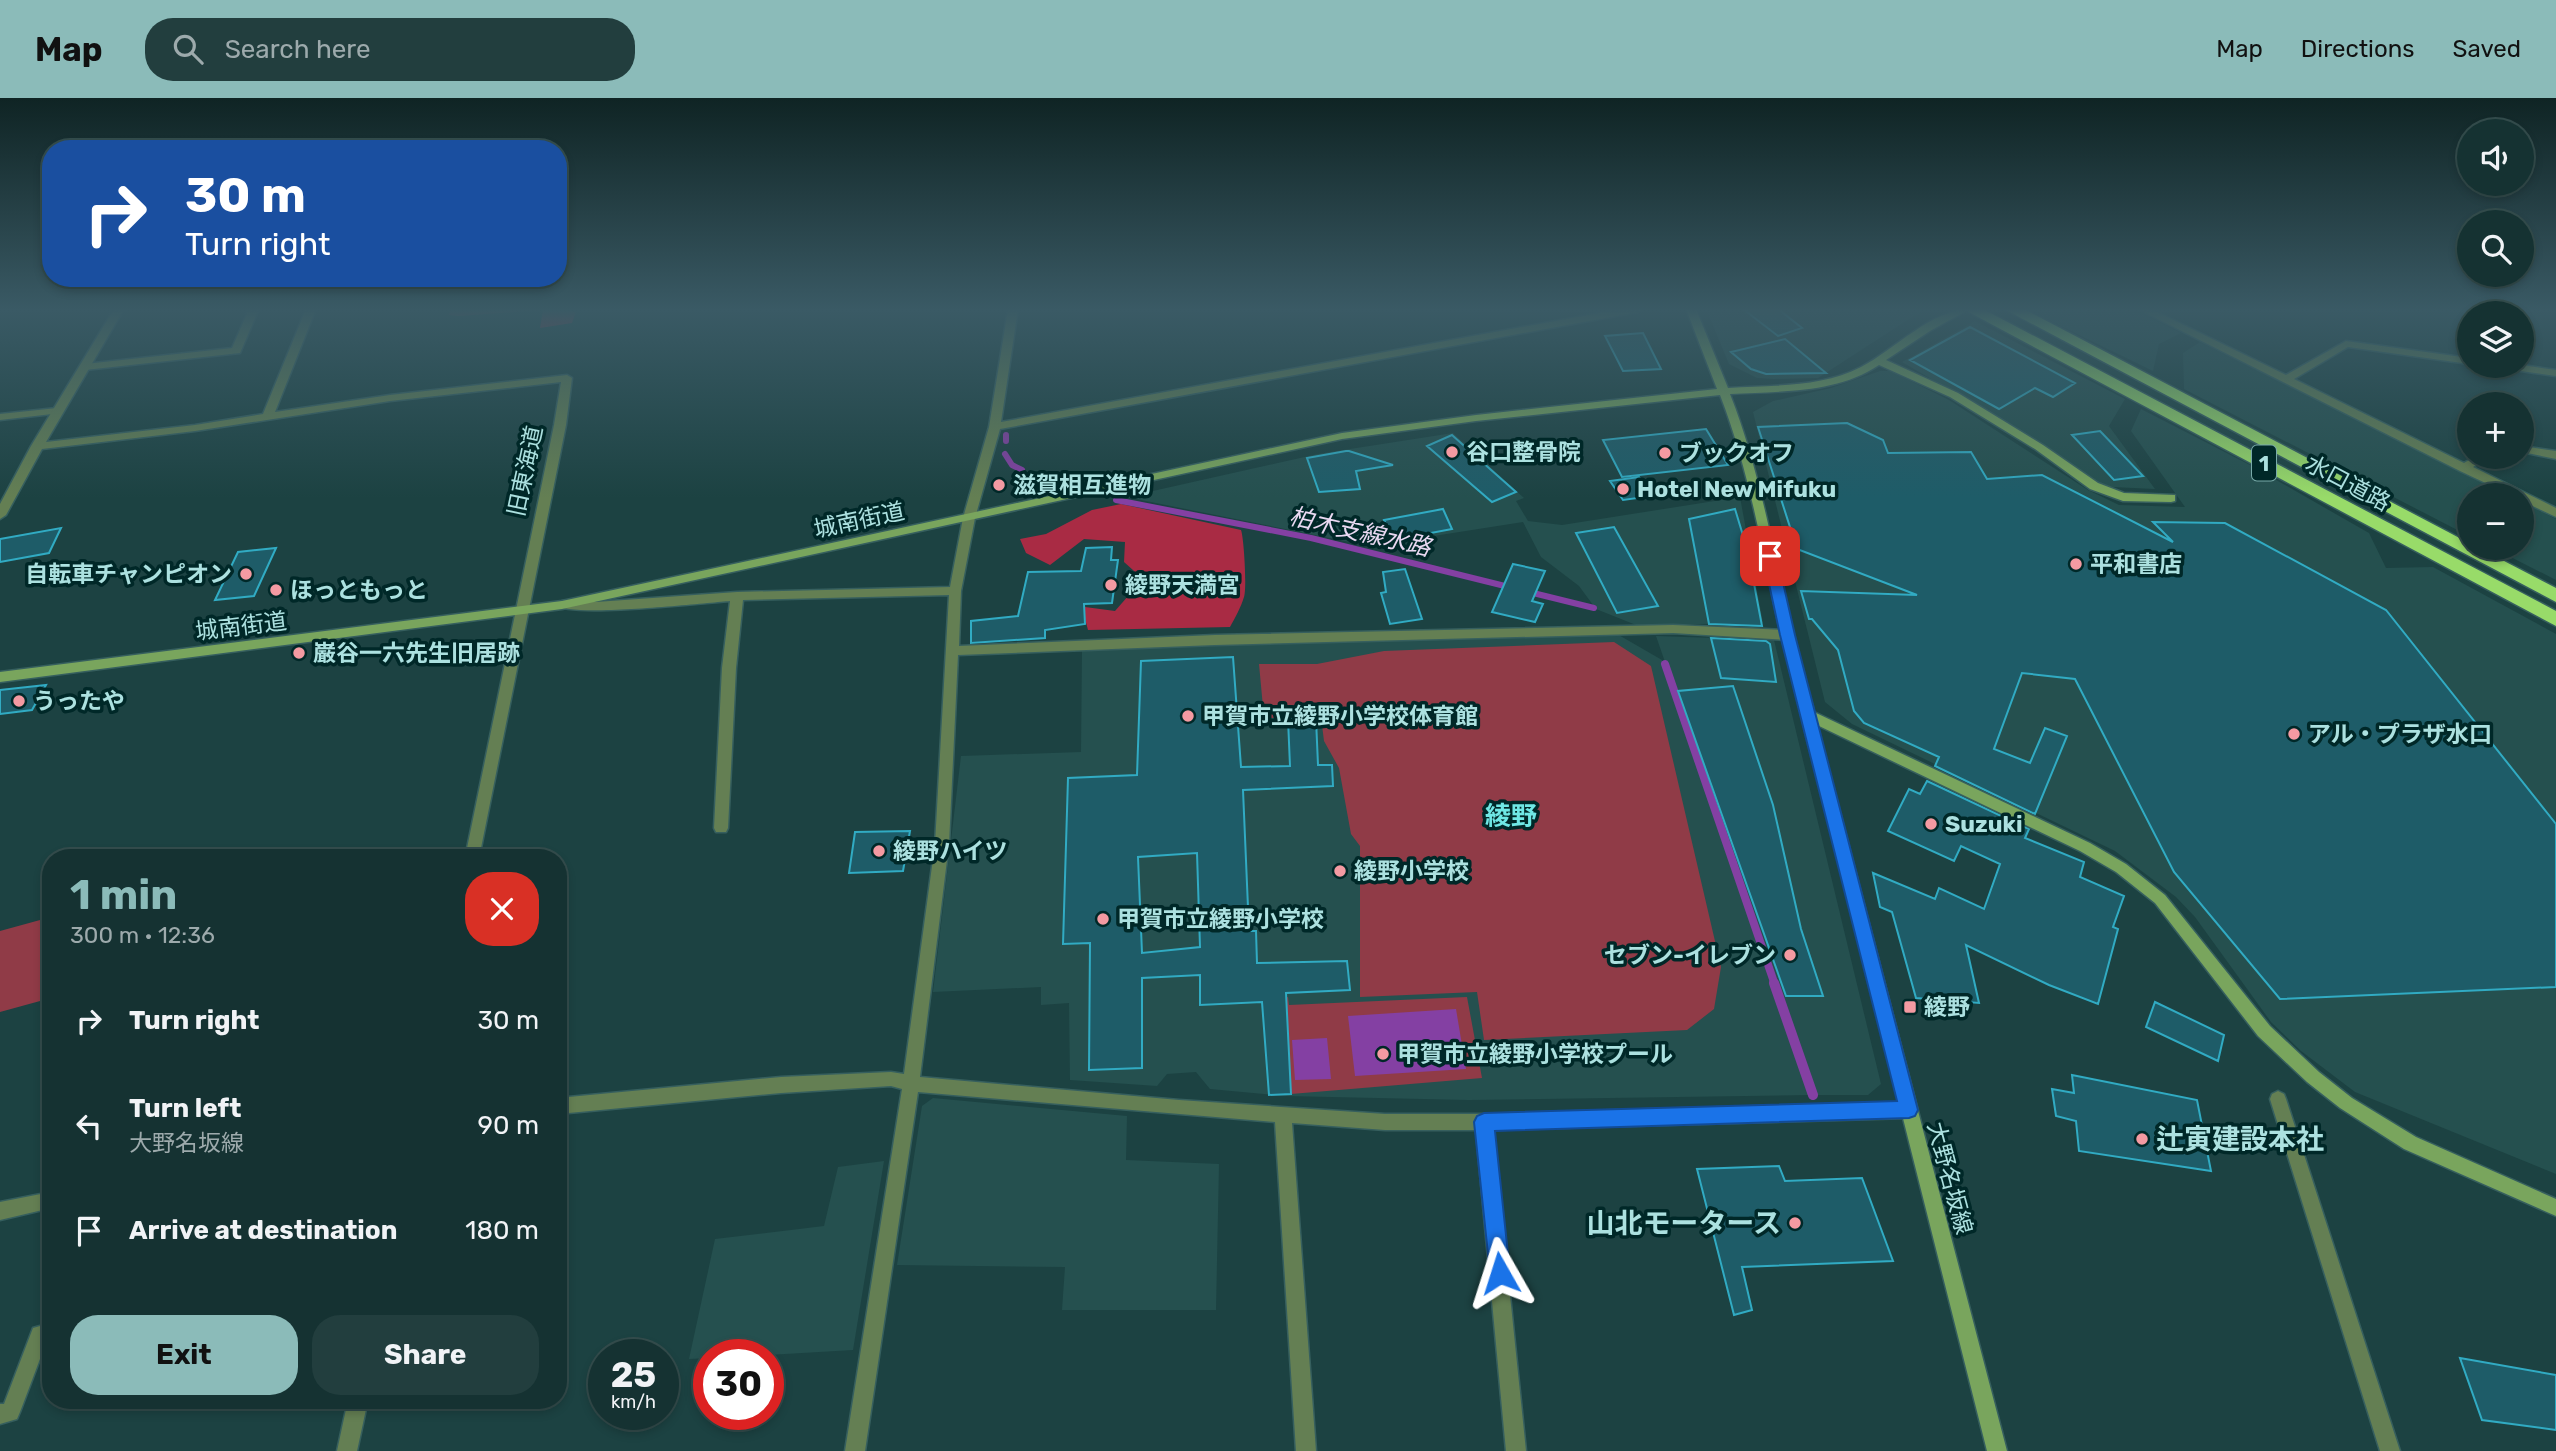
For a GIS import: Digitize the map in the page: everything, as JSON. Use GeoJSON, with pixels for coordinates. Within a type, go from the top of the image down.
{"type":"FeatureCollection","features":[{"type":"Feature","properties":{"kind":"highway","name":"水口道路"},"geometry":{"type":"LineString","coordinates":[[2090,372],[2556,619]]}},
{"type":"Feature","properties":{"kind":"highway","name":"水口道路"},"geometry":{"type":"LineString","coordinates":[[2132,372],[2556,596]]}},
{"type":"Feature","properties":{"kind":"street"},"geometry":{"type":"LineString","coordinates":[[0,515],[57,411],[82,372]]}},
{"type":"Feature","properties":{"kind":"street"},"geometry":{"type":"LineString","coordinates":[[37,446],[195,428],[268,416],[286,372]]}},
{"type":"Feature","properties":{"kind":"street"},"geometry":{"type":"LineString","coordinates":[[855,1451],[911,1083],[945,821],[955,591],[969,518],[995,427],[1003,372]]}},
{"type":"Feature","properties":{"kind":"street"},"geometry":{"type":"LineString","coordinates":[[995,427],[1294,372]]}},
{"type":"Feature","properties":{"kind":"street","name":"大野名坂線"},"geometry":{"type":"LineString","coordinates":[[1717,372],[1758,503],[1787,635],[1997,1451]]}},
{"type":"Feature","properties":{"kind":"street","name":"城南街道"},"geometry":{"type":"LineString","coordinates":[[0,677],[562,605],[1342,436],[1476,418],[1725,391],[1819,385],[1856,372]]}},
{"type":"Feature","properties":{"kind":"street"},"geometry":{"type":"LineString","coordinates":[[1904,372],[1954,395],[2039,447],[2094,486],[2123,497],[2171,498]]}},
{"type":"Feature","properties":{"kind":"street"},"geometry":{"type":"LineString","coordinates":[[2269,372],[2457,465]]}},
{"type":"Feature","properties":{"kind":"street"},"geometry":{"type":"LineString","coordinates":[[2285,380],[2298,372]]}},
{"type":"Feature","properties":{"kind":"street","name":"旧東海道"},"geometry":{"type":"LineString","coordinates":[[268,416],[390,398],[567,378],[560,425],[474,849]]}},
{"type":"Feature","properties":{"kind":"street"},"geometry":{"type":"LineString","coordinates":[[0,417],[57,411]]}},
{"type":"Feature","properties":{"kind":"street"},"geometry":{"type":"LineString","coordinates":[[2534,451],[2556,454]]}},
{"type":"Feature","properties":{"kind":"street"},"geometry":{"type":"LineString","coordinates":[[2466,469],[2495,483]]}},
{"type":"Feature","properties":{"kind":"street"},"geometry":{"type":"LineString","coordinates":[[2534,502],[2556,513]]}},
{"type":"Feature","properties":{"kind":"street"},"geometry":{"type":"LineString","coordinates":[[562,605],[596,607],[737,596],[955,591]]}},
{"type":"Feature","properties":{"kind":"street"},"geometry":{"type":"LineString","coordinates":[[721,828],[729,668],[737,596]]}},
{"type":"Feature","properties":{"kind":"street"},"geometry":{"type":"LineString","coordinates":[[953,651],[1214,640],[1673,628],[1787,635]]}},
{"type":"Feature","properties":{"kind":"street"},"geometry":{"type":"LineString","coordinates":[[1810,716],[2085,847],[2121,868],[2160,899],[2264,1031],[2338,1097],[2410,1143],[2556,1208]]}},
{"type":"Feature","properties":{"kind":"street"},"geometry":{"type":"LineString","coordinates":[[567,1106],[780,1085],[891,1079],[911,1083],[1283,1116],[1385,1122],[1484,1122],[1909,1110]]}},
{"type":"Feature","properties":{"kind":"street"},"geometry":{"type":"LineString","coordinates":[[2278,1099],[2390,1451]]}},
{"type":"Feature","properties":{"kind":"street"},"geometry":{"type":"LineString","coordinates":[[1283,1116],[1306,1451]]}},
{"type":"Feature","properties":{"kind":"street"},"geometry":{"type":"LineString","coordinates":[[1484,1122],[1516,1451]]}},
{"type":"Feature","properties":{"kind":"street"},"geometry":{"type":"LineString","coordinates":[[0,1211],[42,1202]]}},
{"type":"Feature","properties":{"kind":"street"},"geometry":{"type":"LineString","coordinates":[[0,1414],[10,1412],[40,1335]]}},
{"type":"Feature","properties":{"kind":"street"},"geometry":{"type":"LineString","coordinates":[[347,1451],[356,1409]]}},
{"type":"Feature","properties":{"kind":"shaded area"},"geometry":{"type":"Polygon","coordinates":[[[1745,372],[1827,372],[1818,378],[1757,378],[1745,372]]]}},
{"type":"Feature","properties":{"kind":"shaded area","name":"アル・プラザ水口"},"geometry":{"type":"Polygon","coordinates":[[[1877,372],[1893,372],[1949,400],[2088,490],[2119,505],[2185,507],[2131,431],[2141,409],[2250,465],[2369,533],[2386,568],[2433,567],[2556,634],[2556,1174],[2355,1092],[2301,1051],[2271,1022],[2195,917],[2176,897],[2115,851],[1852,724],[1825,702],[1753,412],[1773,401],[1831,388],[1877,372]]]}},
{"type":"Feature","properties":{"kind":"shaded area"},"geometry":{"type":"Polygon","coordinates":[[[1919,372],[2073,372],[2125,399],[2109,426],[2155,489],[2112,487],[2098,483],[2003,421],[1919,372]]]}},
{"type":"Feature","properties":{"kind":"shaded area"},"geometry":{"type":"Polygon","coordinates":[[[2184,372],[2261,372],[2485,483],[2457,483],[2457,530],[2184,389],[2184,372]]]}},
{"type":"Feature","properties":{"kind":"shaded area"},"geometry":{"type":"Polygon","coordinates":[[[1453,433],[1524,498],[1516,501],[1528,521],[1562,525],[1740,497],[1763,623],[1636,625],[1596,609],[1579,586],[1541,557],[1523,522],[1370,546],[1126,497],[1318,454],[1453,433]]]}},
{"type":"Feature","properties":{"kind":"shaded area"},"geometry":{"type":"Polygon","coordinates":[[[1121,504],[1241,530],[1245,592],[1230,627],[1088,630],[1078,592],[1085,607],[1115,611],[1143,579],[1124,562],[1125,542],[1084,539],[1050,565],[1026,553],[1020,539],[1046,534],[1092,510],[1121,504]]]}},
{"type":"Feature","properties":{"kind":"shaded area"},"geometry":{"type":"Polygon","coordinates":[[[2534,508],[2556,519],[2556,580],[2517,560],[2534,560],[2534,508]]]}},
{"type":"Feature","properties":{"kind":"shaded area","name":"綾野小学校"},"geometry":{"type":"Polygon","coordinates":[[[1617,634],[1662,660],[1809,1095],[1469,1100],[1285,1096],[1210,1089],[1196,1072],[1167,1074],[1157,1086],[1070,1080],[1069,1003],[1041,1005],[1041,987],[933,992],[961,756],[1081,752],[1082,650],[1617,634]]]}},
{"type":"Feature","properties":{"kind":"shaded area"},"geometry":{"type":"Polygon","coordinates":[[[1656,636],[1774,640],[1881,1084],[1868,1095],[1815,1095],[1656,636]]]}},
{"type":"Feature","properties":{"kind":"shaded area"},"geometry":{"type":"Polygon","coordinates":[[[1614,642],[1651,666],[1721,967],[1714,1009],[1687,1030],[1484,1040],[1477,992],[1360,997],[1360,846],[1351,834],[1339,768],[1324,741],[1321,717],[1264,718],[1259,664],[1317,664],[1384,651],[1614,642]]]}},
{"type":"Feature","properties":{"kind":"shaded area"},"geometry":{"type":"Polygon","coordinates":[[[42,919],[42,1000],[0,1012],[0,931],[42,919]]]}},
{"type":"Feature","properties":{"kind":"shaded area","name":"甲賀市立綾野小学校プール"},"geometry":{"type":"Polygon","coordinates":[[[1288,997],[1289,1005],[1467,997],[1482,1078],[1291,1094],[1288,1029],[1278,999],[1288,997]]]}},
{"type":"Feature","properties":{"kind":"shaded area"},"geometry":{"type":"Polygon","coordinates":[[[1456,1009],[1466,1069],[1355,1076],[1348,1016],[1456,1009]]]}},
{"type":"Feature","properties":{"kind":"shaded area"},"geometry":{"type":"Polygon","coordinates":[[[1327,1038],[1331,1079],[1295,1080],[1292,1040],[1327,1038]]]}},
{"type":"Feature","properties":{"kind":"shaded area"},"geometry":{"type":"Polygon","coordinates":[[[933,1098],[1127,1116],[1126,1160],[1219,1164],[1216,1310],[1062,1310],[1065,1267],[897,1265],[922,1106],[933,1098]]]}},
{"type":"Feature","properties":{"kind":"shaded area"},"geometry":{"type":"Polygon","coordinates":[[[884,1161],[853,1350],[784,1354],[784,1339],[693,1339],[715,1239],[824,1226],[838,1167],[884,1161]]]}},
{"type":"Feature","properties":{"kind":"shaded area"},"geometry":{"type":"Polygon","coordinates":[[[693,1341],[693,1359],[689,1359],[693,1341]]]}},
{"type":"Feature","properties":{"kind":"building"},"geometry":{"type":"Polygon","coordinates":[[[1760,372],[1826,373],[1766,374],[1760,372]]]}},
{"type":"Feature","properties":{"kind":"building"},"geometry":{"type":"Polygon","coordinates":[[[1932,372],[2055,372],[2075,383],[2053,397],[2035,388],[1999,409],[1932,372]]]}},
{"type":"Feature","properties":{"kind":"building","name":"アル・プラザ水口"},"geometry":{"type":"Polygon","coordinates":[[[1847,423],[1883,440],[1888,453],[1971,452],[1987,479],[2042,475],[2173,542],[2153,522],[2225,523],[2386,610],[2556,824],[2556,987],[2280,999],[2174,872],[2075,679],[2022,673],[1994,749],[2030,763],[2045,728],[2067,736],[2035,814],[1935,766],[1939,757],[1864,723],[1854,711],[1838,650],[1812,619],[1809,619],[1801,591],[1917,595],[1797,549],[1758,427],[1847,423]]]}},
{"type":"Feature","properties":{"kind":"building","name":"ブックオフ"},"geometry":{"type":"Polygon","coordinates":[[[1706,429],[1728,465],[1622,477],[1603,440],[1706,429]]]}},
{"type":"Feature","properties":{"kind":"building"},"geometry":{"type":"Polygon","coordinates":[[[2100,431],[2143,476],[2114,480],[2072,435],[2100,431]]]}},
{"type":"Feature","properties":{"kind":"building"},"geometry":{"type":"Polygon","coordinates":[[[1452,435],[1516,492],[1492,502],[1427,446],[1452,435]]]}},
{"type":"Feature","properties":{"kind":"building"},"geometry":{"type":"Polygon","coordinates":[[[1349,451],[1393,465],[1356,471],[1360,489],[1319,492],[1307,458],[1349,451]]]}},
{"type":"Feature","properties":{"kind":"building"},"geometry":{"type":"Polygon","coordinates":[[[1639,477],[1652,496],[1623,500],[1610,481],[1639,477]]]}},
{"type":"Feature","properties":{"kind":"building"},"geometry":{"type":"Polygon","coordinates":[[[1443,509],[1452,529],[1394,540],[1384,520],[1443,509]]]}},
{"type":"Feature","properties":{"kind":"building"},"geometry":{"type":"Polygon","coordinates":[[[1735,509],[1748,552],[1762,626],[1709,624],[1689,519],[1735,509]]]}},
{"type":"Feature","properties":{"kind":"building"},"geometry":{"type":"Polygon","coordinates":[[[1614,527],[1658,606],[1617,613],[1576,533],[1614,527]]]}},
{"type":"Feature","properties":{"kind":"building"},"geometry":{"type":"Polygon","coordinates":[[[61,528],[49,553],[0,562],[0,539],[61,528]]]}},
{"type":"Feature","properties":{"kind":"building"},"geometry":{"type":"Polygon","coordinates":[[[1112,547],[1111,560],[1118,560],[1112,603],[1084,604],[1085,624],[1045,630],[1045,638],[971,643],[971,621],[1018,616],[1028,572],[1081,571],[1086,548],[1112,547]]]}},
{"type":"Feature","properties":{"kind":"building","name":"自転車チャンピオン"},"geometry":{"type":"Polygon","coordinates":[[[276,548],[254,596],[215,600],[238,552],[276,548]]]}},
{"type":"Feature","properties":{"kind":"building"},"geometry":{"type":"Polygon","coordinates":[[[1513,564],[1545,571],[1532,601],[1543,604],[1535,622],[1492,612],[1513,564]]]}},
{"type":"Feature","properties":{"kind":"building"},"geometry":{"type":"Polygon","coordinates":[[[1405,569],[1422,619],[1390,624],[1381,593],[1386,592],[1383,572],[1405,569]]]}},
{"type":"Feature","properties":{"kind":"building"},"geometry":{"type":"Polygon","coordinates":[[[1711,638],[1766,641],[1770,644],[1776,682],[1721,678],[1711,638]]]}},
{"type":"Feature","properties":{"kind":"building"},"geometry":{"type":"Polygon","coordinates":[[[1233,657],[1241,767],[1290,766],[1288,719],[1316,719],[1318,765],[1332,765],[1333,786],[1243,790],[1249,931],[1256,931],[1257,963],[1347,961],[1350,990],[1286,993],[1291,1094],[1269,1095],[1262,1002],[1200,1005],[1200,975],[1142,978],[1142,1068],[1089,1070],[1090,943],[1063,944],[1068,778],[1137,775],[1141,661],[1233,657]],[[1197,853],[1138,857],[1142,953],[1200,947],[1197,853]]]}},
{"type":"Feature","properties":{"kind":"building","name":"うったや"},"geometry":{"type":"Polygon","coordinates":[[[46,685],[32,710],[0,714],[0,690],[46,685]]]}},
{"type":"Feature","properties":{"kind":"building"},"geometry":{"type":"Polygon","coordinates":[[[1733,686],[1773,805],[1801,929],[1823,996],[1786,996],[1678,691],[1733,686]]]}},
{"type":"Feature","properties":{"kind":"building"},"geometry":{"type":"Polygon","coordinates":[[[1927,781],[2029,829],[2025,838],[2084,862],[2080,877],[2124,896],[2113,927],[2118,929],[2098,1004],[2049,985],[1966,945],[1979,1003],[1916,998],[1892,912],[1880,907],[1873,873],[1935,899],[1939,888],[1984,909],[2000,864],[1961,846],[1954,861],[1888,831],[1909,789],[1920,794],[1927,781]]]}},
{"type":"Feature","properties":{"kind":"building","name":"綾野ハイツ"},"geometry":{"type":"Polygon","coordinates":[[[910,831],[903,871],[849,873],[855,832],[910,831]]]}},
{"type":"Feature","properties":{"kind":"building"},"geometry":{"type":"Polygon","coordinates":[[[2155,1002],[2224,1035],[2218,1061],[2146,1027],[2155,1002]]]}},
{"type":"Feature","properties":{"kind":"building","name":"辻寅建設本社"},"geometry":{"type":"Polygon","coordinates":[[[2072,1075],[2197,1100],[2211,1171],[2079,1151],[2076,1121],[2056,1116],[2052,1089],[2074,1093],[2072,1075]]]}},
{"type":"Feature","properties":{"kind":"building","name":"山北モータース"},"geometry":{"type":"Polygon","coordinates":[[[1779,1166],[1785,1181],[1862,1178],[1893,1261],[1742,1267],[1752,1310],[1734,1315],[1697,1169],[1779,1166]]]}},
{"type":"Feature","properties":{"kind":"building"},"geometry":{"type":"Polygon","coordinates":[[[2460,1358],[2556,1375],[2556,1430],[2482,1420],[2460,1358]]]}},
{"type":"Feature","properties":{"kind":"waterway","name":"柏木支線水路"},"geometry":{"type":"LineString","coordinates":[[1006,435],[1006,441]]}},
{"type":"Feature","properties":{"kind":"waterway"},"geometry":{"type":"LineString","coordinates":[[1005,454],[1012,465],[1022,470]]}},
{"type":"Feature","properties":{"kind":"waterway","name":"柏木支線水路"},"geometry":{"type":"LineString","coordinates":[[1116,500],[1311,538],[1513,588]]}},
{"type":"Feature","properties":{"kind":"waterway","name":"柏木支線水路"},"geometry":{"type":"LineString","coordinates":[[1525,591],[1594,608]]}},
{"type":"Feature","properties":{"kind":"waterway"},"geometry":{"type":"LineString","coordinates":[[1665,664],[1775,985]]}},
{"type":"Feature","properties":{"kind":"waterway"},"geometry":{"type":"LineString","coordinates":[[1774,983],[1813,1095]]}},
{"type":"Feature","properties":{"kind":"place","name":"谷口整骨院"},"geometry":{"type":"Point","coordinates":[1452,452]}},
{"type":"Feature","properties":{"kind":"place","name":"ブックオフ"},"geometry":{"type":"Point","coordinates":[1665,453]}},
{"type":"Feature","properties":{"kind":"place","name":"滋賀相互進物"},"geometry":{"type":"Point","coordinates":[999,485]}},
{"type":"Feature","properties":{"kind":"place","name":"Hotel New Mifuku"},"geometry":{"type":"Point","coordinates":[1623,489]}},
{"type":"Feature","properties":{"kind":"place","name":"平和書店"},"geometry":{"type":"Point","coordinates":[2076,564]}},
{"type":"Feature","properties":{"kind":"place","name":"自転車チャンピオン"},"geometry":{"type":"Point","coordinates":[246,574]}},
{"type":"Feature","properties":{"kind":"place","name":"綾野天満宮"},"geometry":{"type":"Point","coordinates":[1111,585]}},
{"type":"Feature","properties":{"kind":"place","name":"ほっともっと"},"geometry":{"type":"Point","coordinates":[276,590]}},
{"type":"Feature","properties":{"kind":"place","name":"巌谷一六先生旧居跡"},"geometry":{"type":"Point","coordinates":[299,653]}},
{"type":"Feature","properties":{"kind":"place","name":"うったや"},"geometry":{"type":"Point","coordinates":[19,701]}},
{"type":"Feature","properties":{"kind":"place","name":"甲賀市立綾野小学校体育館"},"geometry":{"type":"Point","coordinates":[1188,716]}},
{"type":"Feature","properties":{"kind":"place","name":"アル・プラザ水口"},"geometry":{"type":"Point","coordinates":[2294,734]}},
{"type":"Feature","properties":{"kind":"place","name":"Suzuki"},"geometry":{"type":"Point","coordinates":[1931,824]}},
{"type":"Feature","properties":{"kind":"place","name":"綾野ハイツ"},"geometry":{"type":"Point","coordinates":[879,851]}},
{"type":"Feature","properties":{"kind":"place","name":"綾野小学校"},"geometry":{"type":"Point","coordinates":[1340,871]}},
{"type":"Feature","properties":{"kind":"place","name":"甲賀市立綾野小学校"},"geometry":{"type":"Point","coordinates":[1103,919]}},
{"type":"Feature","properties":{"kind":"place","name":"セブン-イレブン"},"geometry":{"type":"Point","coordinates":[1790,955]}},
{"type":"Feature","properties":{"kind":"place","name":"綾野"},"geometry":{"type":"Point","coordinates":[1910,1007]}},
{"type":"Feature","properties":{"kind":"place","name":"甲賀市立綾野小学校プール"},"geometry":{"type":"Point","coordinates":[1383,1054]}},
{"type":"Feature","properties":{"kind":"place","name":"辻寅建設本社"},"geometry":{"type":"Point","coordinates":[2142,1139]}},
{"type":"Feature","properties":{"kind":"place","name":"山北モータース"},"geometry":{"type":"Point","coordinates":[1795,1223]}},
{"type":"Feature","properties":{"kind":"district","name":"綾野"},"geometry":{"type":"Point","coordinates":[1511,816]}},
{"type":"Feature","properties":{"kind":"route"},"geometry":{"type":"LineString","coordinates":[[1500,1273],[1484,1122],[1909,1110],[1810,716],[1787,635],[1770,556]]}}]}
